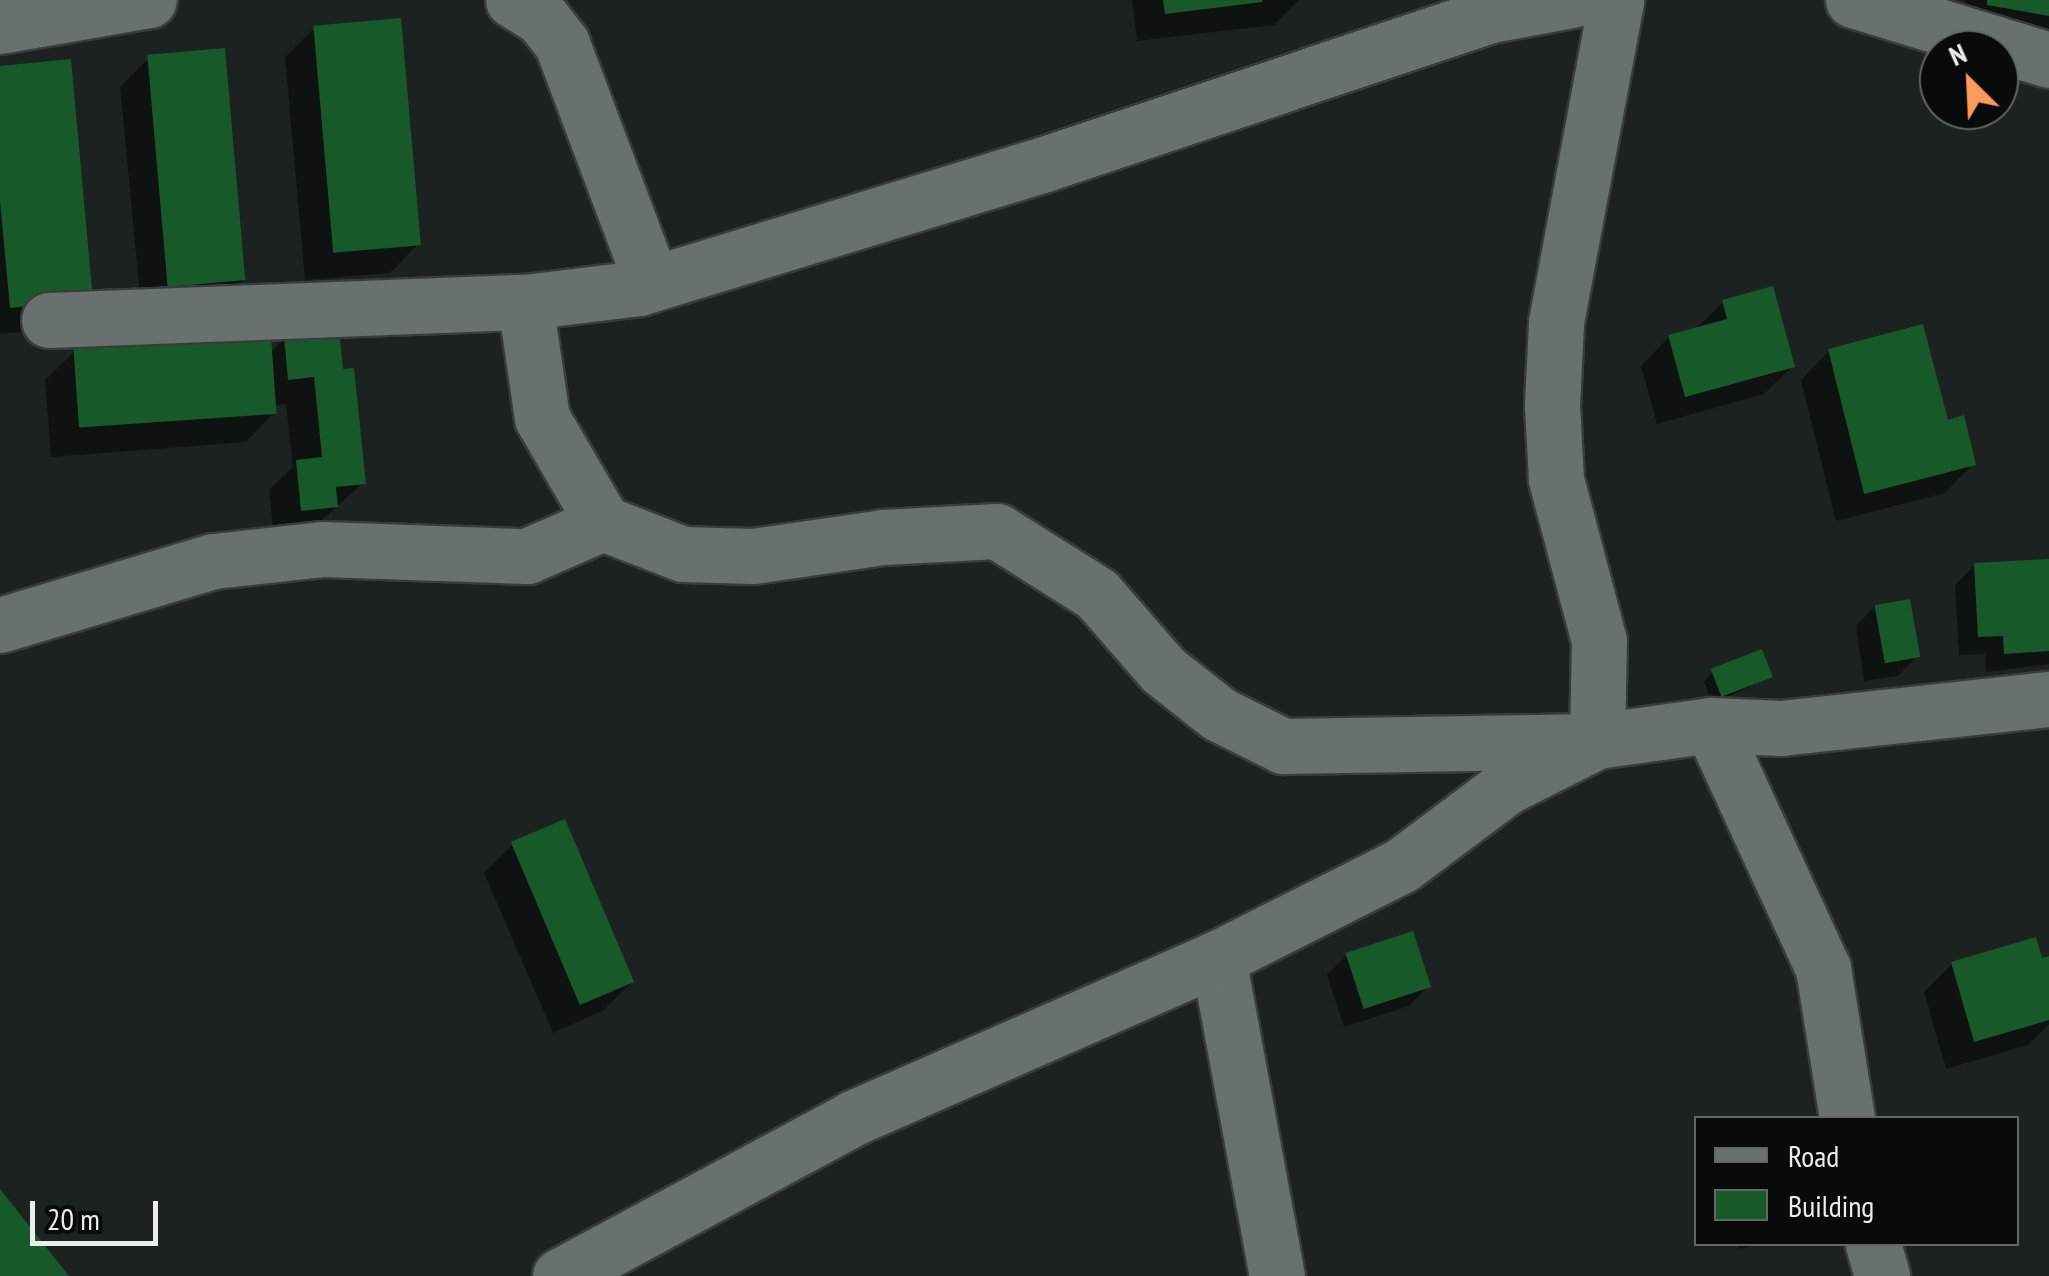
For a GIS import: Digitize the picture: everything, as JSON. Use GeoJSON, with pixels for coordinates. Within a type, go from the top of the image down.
{"type":"FeatureCollection","features":[{"type":"Feature","properties":{"kind":"street"},"geometry":{"type":"LineString","coordinates":[[0,26],[149,0]]}},
{"type":"Feature","properties":{"kind":"street"},"geometry":{"type":"LineString","coordinates":[[49,320],[525,302],[652,284],[1042,165],[1483,7],[1572,0]]}},
{"type":"Feature","properties":{"kind":"street"},"geometry":{"type":"LineString","coordinates":[[1597,741],[1599,641],[1556,479],[1552,404],[1556,322],[1616,0]]}},
{"type":"Feature","properties":{"kind":"street"},"geometry":{"type":"LineString","coordinates":[[1853,0],[1969,41],[2049,60]]}},
{"type":"Feature","properties":{"kind":"street"},"geometry":{"type":"LineString","coordinates":[[533,6],[562,44],[652,284]]}},
{"type":"Feature","properties":{"kind":"street"},"geometry":{"type":"LineString","coordinates":[[525,302],[542,418],[604,522],[684,554],[754,556],[883,536],[997,531],[1096,594],[1163,670],[1219,714],[1283,746],[1597,741],[1711,724],[1781,728],[2049,699]]}},
{"type":"Feature","properties":{"kind":"street"},"geometry":{"type":"LineString","coordinates":[[0,625],[214,561],[323,549],[527,556],[604,522]]}},
{"type":"Feature","properties":{"kind":"street"},"geometry":{"type":"LineString","coordinates":[[1711,724],[1823,968],[1847,1116]]}},
{"type":"Feature","properties":{"kind":"street"},"geometry":{"type":"LineString","coordinates":[[560,1276],[853,1118],[1218,958],[1402,865],[1506,787],[1597,741]]}},
{"type":"Feature","properties":{"kind":"street"},"geometry":{"type":"LineString","coordinates":[[1218,958],[1277,1276]]}},
{"type":"Feature","properties":{"kind":"street"},"geometry":{"type":"LineString","coordinates":[[1873,1246],[1882,1276]]}},
{"type":"Feature","properties":{"kind":"building"},"geometry":{"type":"Polygon","coordinates":[[[1163,0],[1262,0],[1262,2],[1165,14],[1163,0]]]}},
{"type":"Feature","properties":{"kind":"building"},"geometry":{"type":"Polygon","coordinates":[[[1987,0],[2049,0],[2049,16],[1987,5],[1987,0]]]}},
{"type":"Feature","properties":{"kind":"building"},"geometry":{"type":"Polygon","coordinates":[[[401,18],[421,245],[333,253],[313,26],[401,18]]]}},
{"type":"Feature","properties":{"kind":"building"},"geometry":{"type":"Polygon","coordinates":[[[225,48],[245,280],[168,287],[147,55],[225,48]]]}},
{"type":"Feature","properties":{"kind":"building"},"geometry":{"type":"Polygon","coordinates":[[[71,59],[93,300],[10,308],[0,201],[0,66],[71,59]]]}},
{"type":"Feature","properties":{"kind":"building"},"geometry":{"type":"Polygon","coordinates":[[[1773,286],[1795,367],[1685,397],[1668,335],[1727,319],[1722,300],[1773,286]]]}},
{"type":"Feature","properties":{"kind":"building"},"geometry":{"type":"Polygon","coordinates":[[[1923,324],[1948,420],[1964,415],[1976,465],[1864,494],[1828,349],[1923,324]]]}},
{"type":"Feature","properties":{"kind":"building"},"geometry":{"type":"Polygon","coordinates":[[[339,330],[343,369],[354,368],[366,484],[336,487],[338,507],[301,511],[296,460],[322,457],[314,377],[288,380],[284,336],[339,330]]]}},
{"type":"Feature","properties":{"kind":"building"},"geometry":{"type":"Polygon","coordinates":[[[271,335],[277,414],[79,428],[73,349],[271,335]]]}},
{"type":"Feature","properties":{"kind":"building"},"geometry":{"type":"Polygon","coordinates":[[[2049,559],[2049,651],[2004,654],[2003,636],[1978,637],[1974,563],[2049,559]]]}},
{"type":"Feature","properties":{"kind":"building"},"geometry":{"type":"Polygon","coordinates":[[[1910,599],[1920,657],[1885,663],[1875,605],[1910,599]]]}},
{"type":"Feature","properties":{"kind":"building"},"geometry":{"type":"Polygon","coordinates":[[[1762,649],[1773,677],[1721,697],[1711,669],[1762,649]]]}},
{"type":"Feature","properties":{"kind":"building"},"geometry":{"type":"Polygon","coordinates":[[[565,819],[634,982],[580,1005],[511,842],[565,819]]]}},
{"type":"Feature","properties":{"kind":"building"},"geometry":{"type":"Polygon","coordinates":[[[1413,931],[1431,987],[1364,1009],[1345,953],[1413,931]]]}},
{"type":"Feature","properties":{"kind":"building"},"geometry":{"type":"Polygon","coordinates":[[[2036,937],[2042,958],[2049,956],[2049,1020],[1974,1042],[1951,962],[2036,937]]]}},
{"type":"Feature","properties":{"kind":"building"},"geometry":{"type":"Polygon","coordinates":[[[0,1189],[69,1276],[0,1276],[0,1189]]]}}]}
